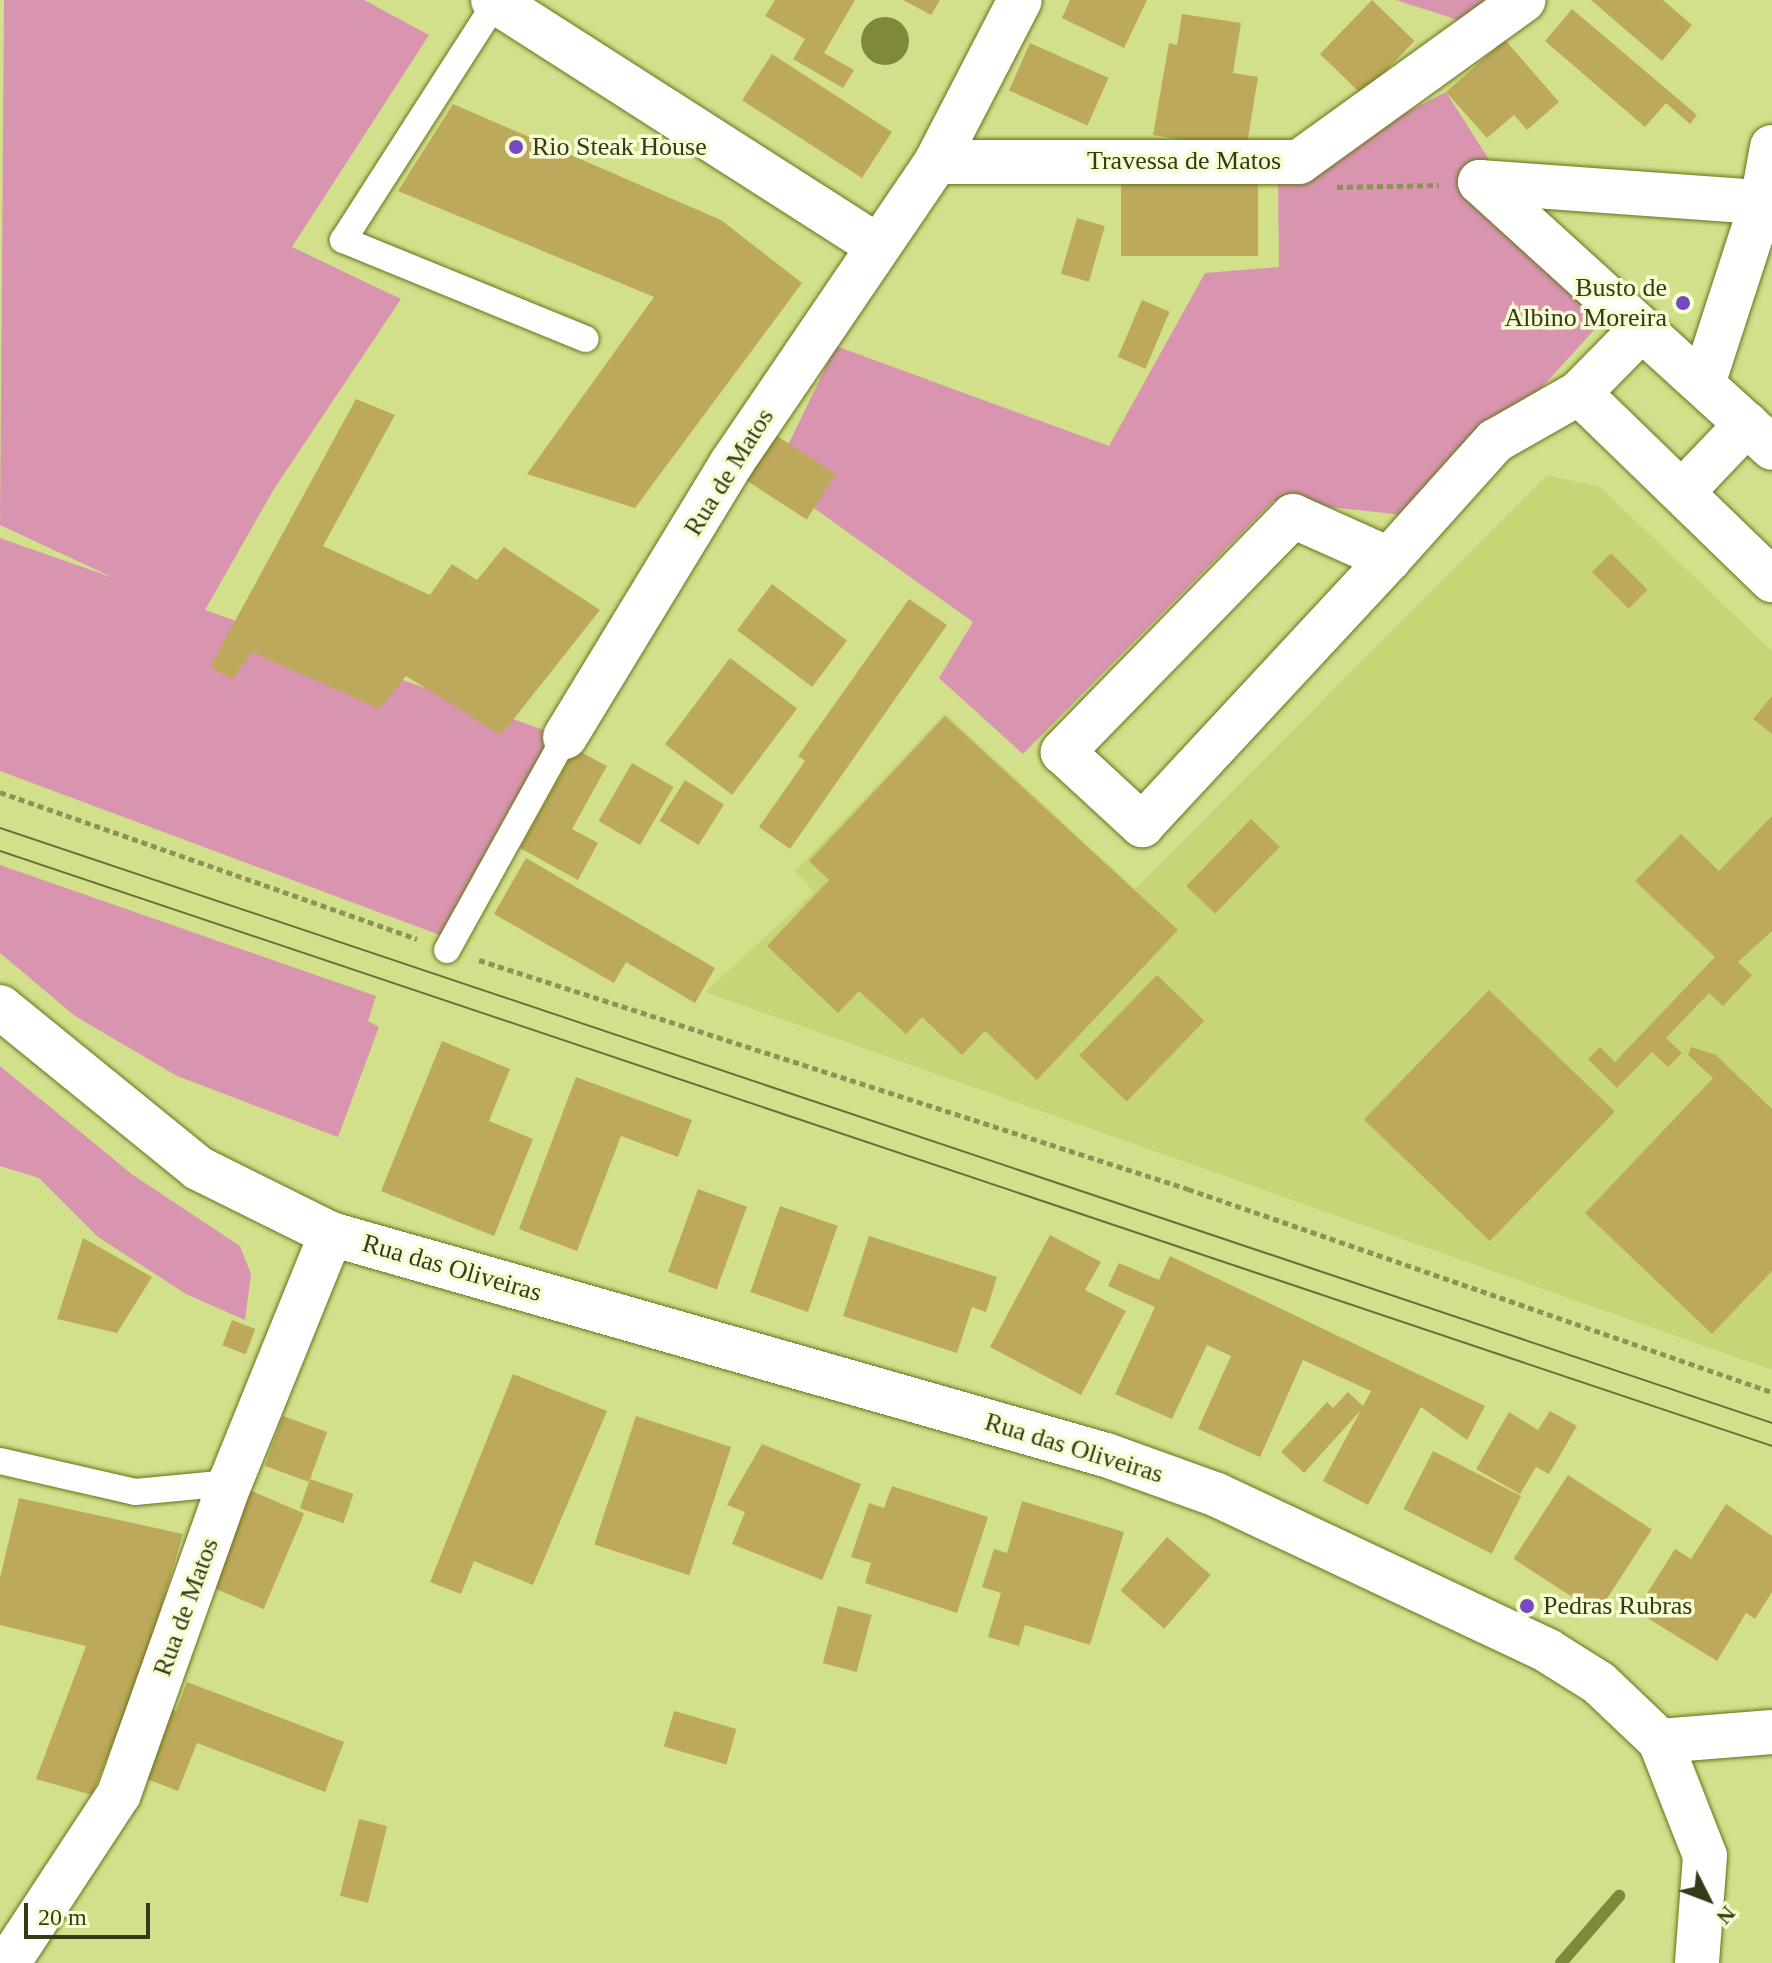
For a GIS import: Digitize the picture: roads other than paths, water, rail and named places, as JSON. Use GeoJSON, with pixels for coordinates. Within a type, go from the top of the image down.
{"type":"FeatureCollection","features":[{"type":"Feature","properties":{"kind":"street","name":"Rua de Matos"},"geometry":{"type":"LineString","coordinates":[[565,737],[876,245],[936,162],[1020,0]]}},
{"type":"Feature","properties":{"kind":"street","name":"Travessa de Matos"},"geometry":{"type":"LineString","coordinates":[[936,162],[1299,162],[1524,0]]}},
{"type":"Feature","properties":{"kind":"street"},"geometry":{"type":"LineString","coordinates":[[494,1],[876,245]]}},
{"type":"Feature","properties":{"kind":"street"},"geometry":{"type":"LineString","coordinates":[[1703,384],[1762,202],[1772,147]]}},
{"type":"Feature","properties":{"kind":"street"},"geometry":{"type":"LineString","coordinates":[[1682,492],[1759,436],[1480,182],[1762,202]]}},
{"type":"Feature","properties":{"kind":"street"},"geometry":{"type":"LineString","coordinates":[[1389,559],[1293,516],[1063,752],[1142,825],[1389,559],[1495,441],[1579,393],[1641,330]]}},
{"type":"Feature","properties":{"kind":"street"},"geometry":{"type":"LineString","coordinates":[[1579,393],[1772,580]]}},
{"type":"Feature","properties":{"kind":"street","name":"Rua das Oliveiras"},"geometry":{"type":"LineString","coordinates":[[0,1007],[198,1168],[331,1234],[1160,1473],[1548,1651],[1599,1683],[1660,1741]]}},
{"type":"Feature","properties":{"kind":"street","name":"Rua de Matos"},"geometry":{"type":"LineString","coordinates":[[8,1963],[119,1794],[230,1483],[331,1234]]}},
{"type":"Feature","properties":{"kind":"street"},"geometry":{"type":"LineString","coordinates":[[1697,1963],[1705,1856],[1660,1741],[1772,1732]]}},
{"type":"Feature","properties":{"kind":"lane"},"geometry":{"type":"LineString","coordinates":[[494,1],[343,240],[586,339]]}},
{"type":"Feature","properties":{"kind":"lane","name":"Rua de Matos"},"geometry":{"type":"LineString","coordinates":[[447,950],[565,737]]}},
{"type":"Feature","properties":{"kind":"lane"},"geometry":{"type":"LineString","coordinates":[[0,1461],[135,1492],[230,1483]]}},
{"type":"Feature","properties":{"kind":"waterway"},"geometry":{"type":"LineString","coordinates":[[1561,1963],[1619,1896]]}},
{"type":"Feature","properties":{"kind":"tram line"},"geometry":{"type":"LineString","coordinates":[[0,828],[1772,1423]]}},
{"type":"Feature","properties":{"kind":"tram line"},"geometry":{"type":"LineString","coordinates":[[0,851],[1772,1446]]}},
{"type":"Feature","properties":{"kind":"place","name":"Rio Steak House"},"geometry":{"type":"Point","coordinates":[516,147]}},
{"type":"Feature","properties":{"kind":"place","name":"Busto de Albino Moreira"},"geometry":{"type":"Point","coordinates":[1683,303]}},
{"type":"Feature","properties":{"kind":"place","name":"Pedras Rubras"},"geometry":{"type":"Point","coordinates":[1527,1606]}}]}
